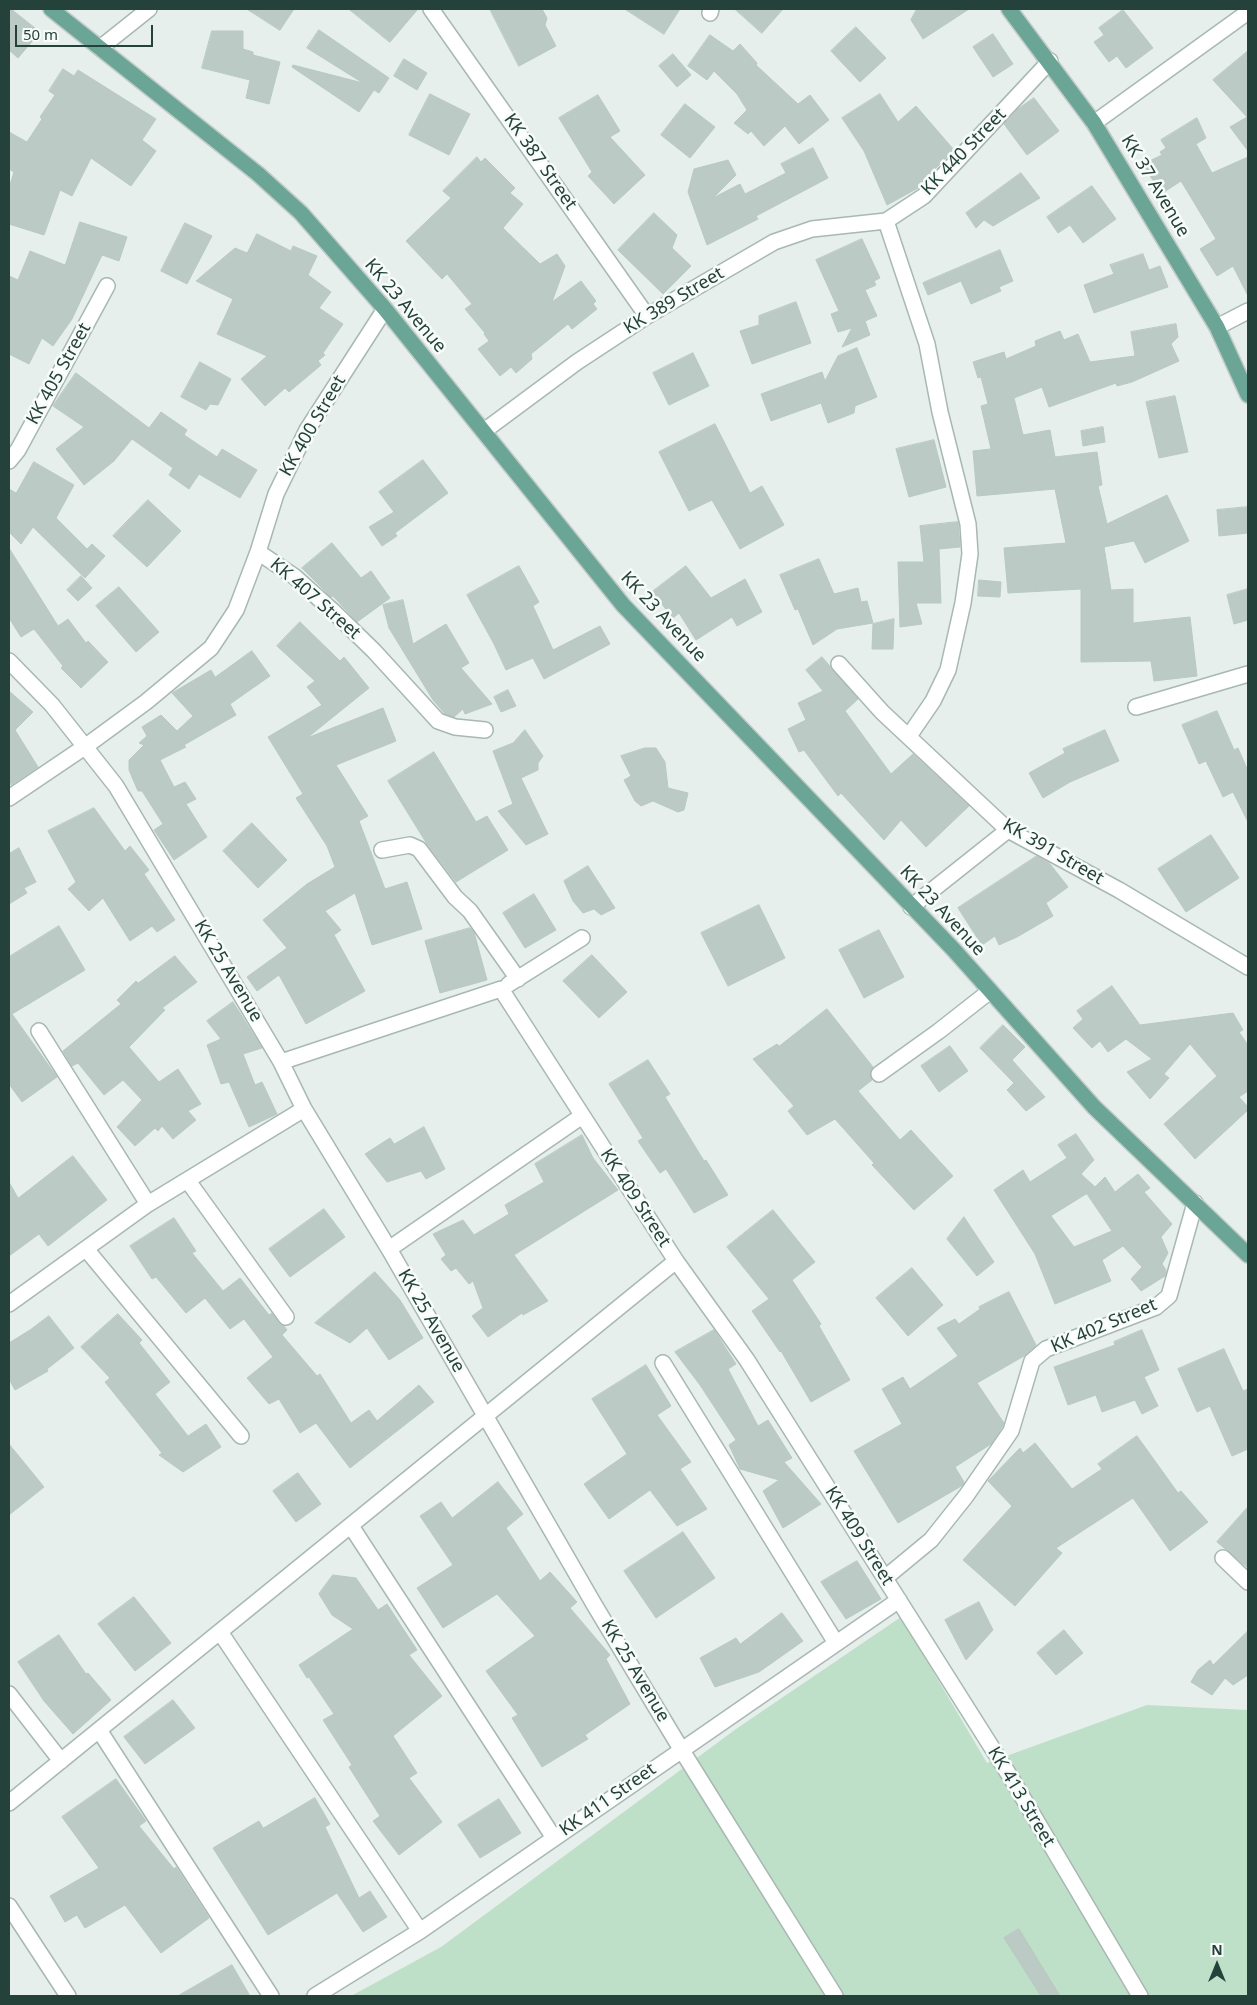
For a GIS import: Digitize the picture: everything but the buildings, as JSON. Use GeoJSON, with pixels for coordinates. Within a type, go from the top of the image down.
{"type":"FeatureCollection","features":[{"type":"Feature","properties":{"kind":"main road","name":"KK 23 Avenue"},"geometry":{"type":"LineString","coordinates":[[51,9],[266,181],[301,213],[385,309],[623,605],[841,831],[911,907],[953,948],[1094,1107],[1248,1255]]}},
{"type":"Feature","properties":{"kind":"main road","name":"KK 37 Avenue"},"geometry":{"type":"LineString","coordinates":[[1009,9],[1050,61],[1094,122],[1217,327],[1248,396]]}},
{"type":"Feature","properties":{"kind":"street"},"geometry":{"type":"LineString","coordinates":[[100,48],[148,9]]}},
{"type":"Feature","properties":{"kind":"street","name":"KK 387 Street"},"geometry":{"type":"LineString","coordinates":[[431,9],[584,223],[647,316]]}},
{"type":"Feature","properties":{"kind":"street"},"geometry":{"type":"LineString","coordinates":[[1094,122],[1248,12]]}},
{"type":"Feature","properties":{"kind":"street","name":"KK 440 Street"},"geometry":{"type":"LineString","coordinates":[[886,221],[924,196],[1050,61]]}},
{"type":"Feature","properties":{"kind":"street"},"geometry":{"type":"LineString","coordinates":[[886,221],[927,344],[940,412],[968,524],[970,554],[963,603],[948,670],[933,701],[909,736]]}},
{"type":"Feature","properties":{"kind":"street","name":"KK 389 Street"},"geometry":{"type":"LineString","coordinates":[[484,431],[576,362],[647,316],[774,242],[812,229],[886,221]]}},
{"type":"Feature","properties":{"kind":"street","name":"KK 405 Street"},"geometry":{"type":"LineString","coordinates":[[9,461],[18,450],[107,286]]}},
{"type":"Feature","properties":{"kind":"street","name":"KK 400 Street"},"geometry":{"type":"LineString","coordinates":[[258,552],[276,494],[308,430],[385,309]]}},
{"type":"Feature","properties":{"kind":"street"},"geometry":{"type":"LineString","coordinates":[[1217,327],[1248,311]]}},
{"type":"Feature","properties":{"kind":"street","name":"KK 407 Street"},"geometry":{"type":"LineString","coordinates":[[9,798],[86,746],[146,702],[211,648],[236,610],[258,552],[295,577],[335,613],[374,651],[438,721],[455,726],[485,730]]}},
{"type":"Feature","properties":{"kind":"street","name":"KK 25 Avenue"},"geometry":{"type":"LineString","coordinates":[[9,661],[52,706],[86,746],[116,786],[281,1062],[304,1110],[389,1249],[485,1417],[681,1750],[835,1996]]}},
{"type":"Feature","properties":{"kind":"street","name":"KK 391 Street"},"geometry":{"type":"LineString","coordinates":[[839,664],[882,712],[1008,830],[1119,890],[1248,967]]}},
{"type":"Feature","properties":{"kind":"street"},"geometry":{"type":"LineString","coordinates":[[1136,707],[1248,674]]}},
{"type":"Feature","properties":{"kind":"street"},"geometry":{"type":"LineString","coordinates":[[911,907],[1008,830]]}},
{"type":"Feature","properties":{"kind":"street"},"geometry":{"type":"LineString","coordinates":[[382,850],[410,846],[420,849],[455,897],[470,911],[518,979]]}},
{"type":"Feature","properties":{"kind":"street"},"geometry":{"type":"LineString","coordinates":[[281,1062],[501,989],[582,938]]}},
{"type":"Feature","properties":{"kind":"street","name":"KK 409 Street"},"geometry":{"type":"LineString","coordinates":[[501,989],[676,1261],[747,1360],[899,1600]]}},
{"type":"Feature","properties":{"kind":"street"},"geometry":{"type":"LineString","coordinates":[[879,1074],[939,1032],[990,991]]}},
{"type":"Feature","properties":{"kind":"street"},"geometry":{"type":"LineString","coordinates":[[39,1032],[148,1204]]}},
{"type":"Feature","properties":{"kind":"street"},"geometry":{"type":"LineString","coordinates":[[9,1304],[148,1204],[304,1110]]}},
{"type":"Feature","properties":{"kind":"street"},"geometry":{"type":"LineString","coordinates":[[389,1249],[582,1116]]}},
{"type":"Feature","properties":{"kind":"street"},"geometry":{"type":"LineString","coordinates":[[188,1180],[286,1316]]}},
{"type":"Feature","properties":{"kind":"street","name":"KK 402 Street"},"geometry":{"type":"LineString","coordinates":[[885,1578],[932,1540],[983,1472],[1011,1430],[1032,1361],[1046,1348],[1156,1307],[1169,1296],[1195,1203]]}},
{"type":"Feature","properties":{"kind":"street"},"geometry":{"type":"LineString","coordinates":[[86,1249],[241,1436]]}},
{"type":"Feature","properties":{"kind":"street"},"geometry":{"type":"LineString","coordinates":[[9,1804],[676,1261]]}},
{"type":"Feature","properties":{"kind":"street"},"geometry":{"type":"LineString","coordinates":[[663,1363],[836,1643]]}},
{"type":"Feature","properties":{"kind":"street"},"geometry":{"type":"LineString","coordinates":[[351,1526],[554,1838]]}},
{"type":"Feature","properties":{"kind":"street"},"geometry":{"type":"LineString","coordinates":[[1223,1558],[1248,1582]]}},
{"type":"Feature","properties":{"kind":"street","name":"KK 411 Street"},"geometry":{"type":"LineString","coordinates":[[315,1996],[420,1931],[899,1600]]}},
{"type":"Feature","properties":{"kind":"street","name":"KK 413 Street"},"geometry":{"type":"LineString","coordinates":[[899,1600],[1013,1781],[1140,1996]]}},
{"type":"Feature","properties":{"kind":"street"},"geometry":{"type":"LineString","coordinates":[[220,1632],[420,1931]]}},
{"type":"Feature","properties":{"kind":"street"},"geometry":{"type":"LineString","coordinates":[[9,1694],[60,1761]]}},
{"type":"Feature","properties":{"kind":"street"},"geometry":{"type":"LineString","coordinates":[[99,1730],[271,1996]]}},
{"type":"Feature","properties":{"kind":"street"},"geometry":{"type":"LineString","coordinates":[[9,1906],[68,1996]]}},
{"type":"Feature","properties":{"kind":"green space"},"geometry":{"type":"Polygon","coordinates":[[[901,1617],[987,1763],[1147,1705],[1248,1710],[1248,1996],[351,1996],[441,1947],[736,1729],[901,1617]]]}}]}
